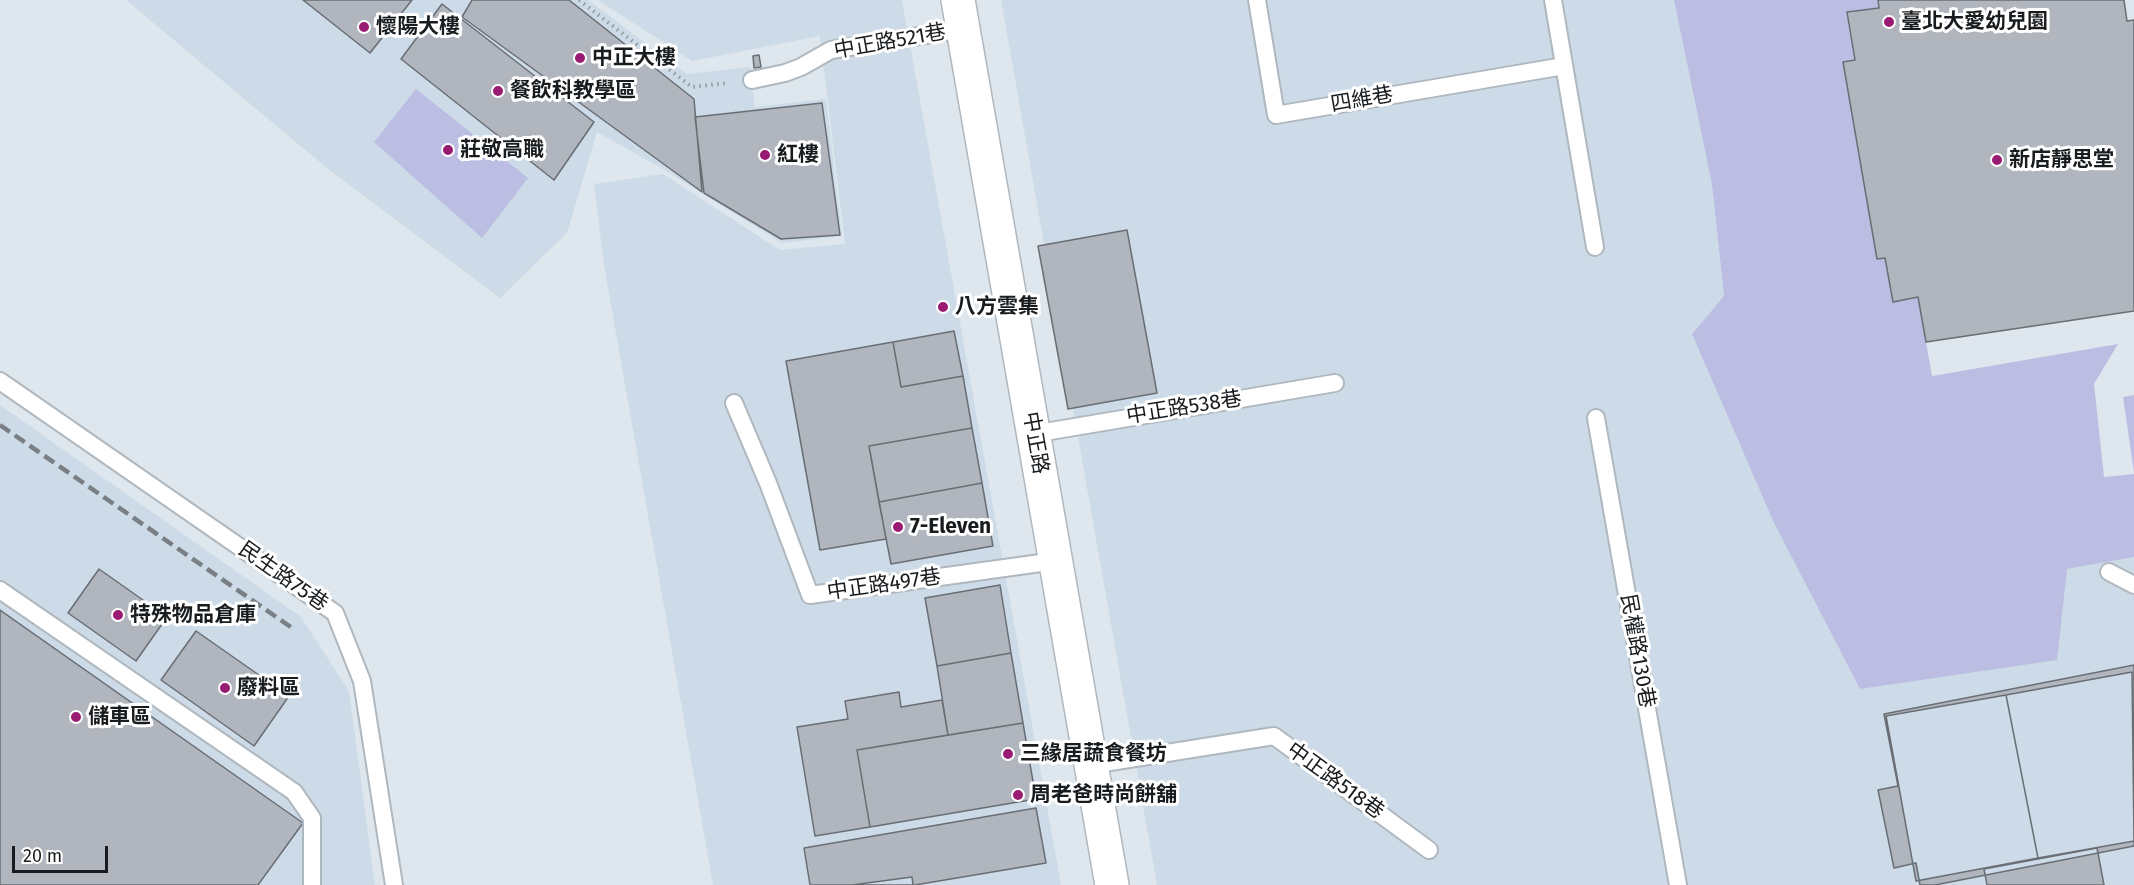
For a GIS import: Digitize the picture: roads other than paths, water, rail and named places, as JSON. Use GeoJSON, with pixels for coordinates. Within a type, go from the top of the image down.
{"type":"FeatureCollection","features":[{"type":"Feature","properties":{"kind":"street","name":"中正路"},"geometry":{"type":"LineString","coordinates":[[960,15],[1112,885]]}},
{"type":"Feature","properties":{"kind":"lane","name":"四維巷"},"geometry":{"type":"LineString","coordinates":[[1257,0],[1275,115],[1564,66]]}},
{"type":"Feature","properties":{"kind":"lane"},"geometry":{"type":"LineString","coordinates":[[1553,0],[1595,247]]}},
{"type":"Feature","properties":{"kind":"lane","name":"中正路521巷"},"geometry":{"type":"LineString","coordinates":[[752,80],[793,70],[831,50],[960,15]]}},
{"type":"Feature","properties":{"kind":"lane","name":"民生路75巷"},"geometry":{"type":"LineString","coordinates":[[0,381],[335,613],[362,681],[394,885]]}},
{"type":"Feature","properties":{"kind":"lane","name":"中正路538巷"},"geometry":{"type":"LineString","coordinates":[[1034,434],[1335,383]]}},
{"type":"Feature","properties":{"kind":"lane","name":"中正路497巷"},"geometry":{"type":"LineString","coordinates":[[734,403],[768,483],[810,595],[1055,561]]}},
{"type":"Feature","properties":{"kind":"lane","name":"民權路130巷"},"geometry":{"type":"LineString","coordinates":[[1596,418],[1678,885]]}},
{"type":"Feature","properties":{"kind":"lane"},"geometry":{"type":"LineString","coordinates":[[2109,572],[2134,585]]}},
{"type":"Feature","properties":{"kind":"lane"},"geometry":{"type":"LineString","coordinates":[[0,590],[294,792],[312,818],[312,885]]}},
{"type":"Feature","properties":{"kind":"lane","name":"中正路518巷"},"geometry":{"type":"LineString","coordinates":[[1091,765],[1274,736],[1429,850]]}},
{"type":"Feature","properties":{"kind":"railway"},"geometry":{"type":"LineString","coordinates":[[0,425],[295,630]]}},
{"type":"Feature","properties":{"kind":"place","name":"臺北大愛幼兒園"},"geometry":{"type":"Point","coordinates":[1889,22]}},
{"type":"Feature","properties":{"kind":"place","name":"懷陽大樓"},"geometry":{"type":"Point","coordinates":[364,27]}},
{"type":"Feature","properties":{"kind":"place","name":"中正大樓"},"geometry":{"type":"Point","coordinates":[580,58]}},
{"type":"Feature","properties":{"kind":"place","name":"餐飲科教學區"},"geometry":{"type":"Point","coordinates":[498,91]}},
{"type":"Feature","properties":{"kind":"place","name":"莊敬高職"},"geometry":{"type":"Point","coordinates":[448,150]}},
{"type":"Feature","properties":{"kind":"place","name":"紅樓"},"geometry":{"type":"Point","coordinates":[765,155]}},
{"type":"Feature","properties":{"kind":"place","name":"新店靜思堂"},"geometry":{"type":"Point","coordinates":[1997,160]}},
{"type":"Feature","properties":{"kind":"place","name":"八方雲集"},"geometry":{"type":"Point","coordinates":[943,307]}},
{"type":"Feature","properties":{"kind":"place","name":"7-Eleven"},"geometry":{"type":"Point","coordinates":[898,527]}},
{"type":"Feature","properties":{"kind":"place","name":"特殊物品倉庫"},"geometry":{"type":"Point","coordinates":[118,615]}},
{"type":"Feature","properties":{"kind":"place","name":"廢料區"},"geometry":{"type":"Point","coordinates":[225,688]}},
{"type":"Feature","properties":{"kind":"place","name":"儲車區"},"geometry":{"type":"Point","coordinates":[76,717]}},
{"type":"Feature","properties":{"kind":"place","name":"三緣居蔬食餐坊"},"geometry":{"type":"Point","coordinates":[1008,754]}},
{"type":"Feature","properties":{"kind":"place","name":"周老爸時尚餅舖"},"geometry":{"type":"Point","coordinates":[1018,795]}}]}
